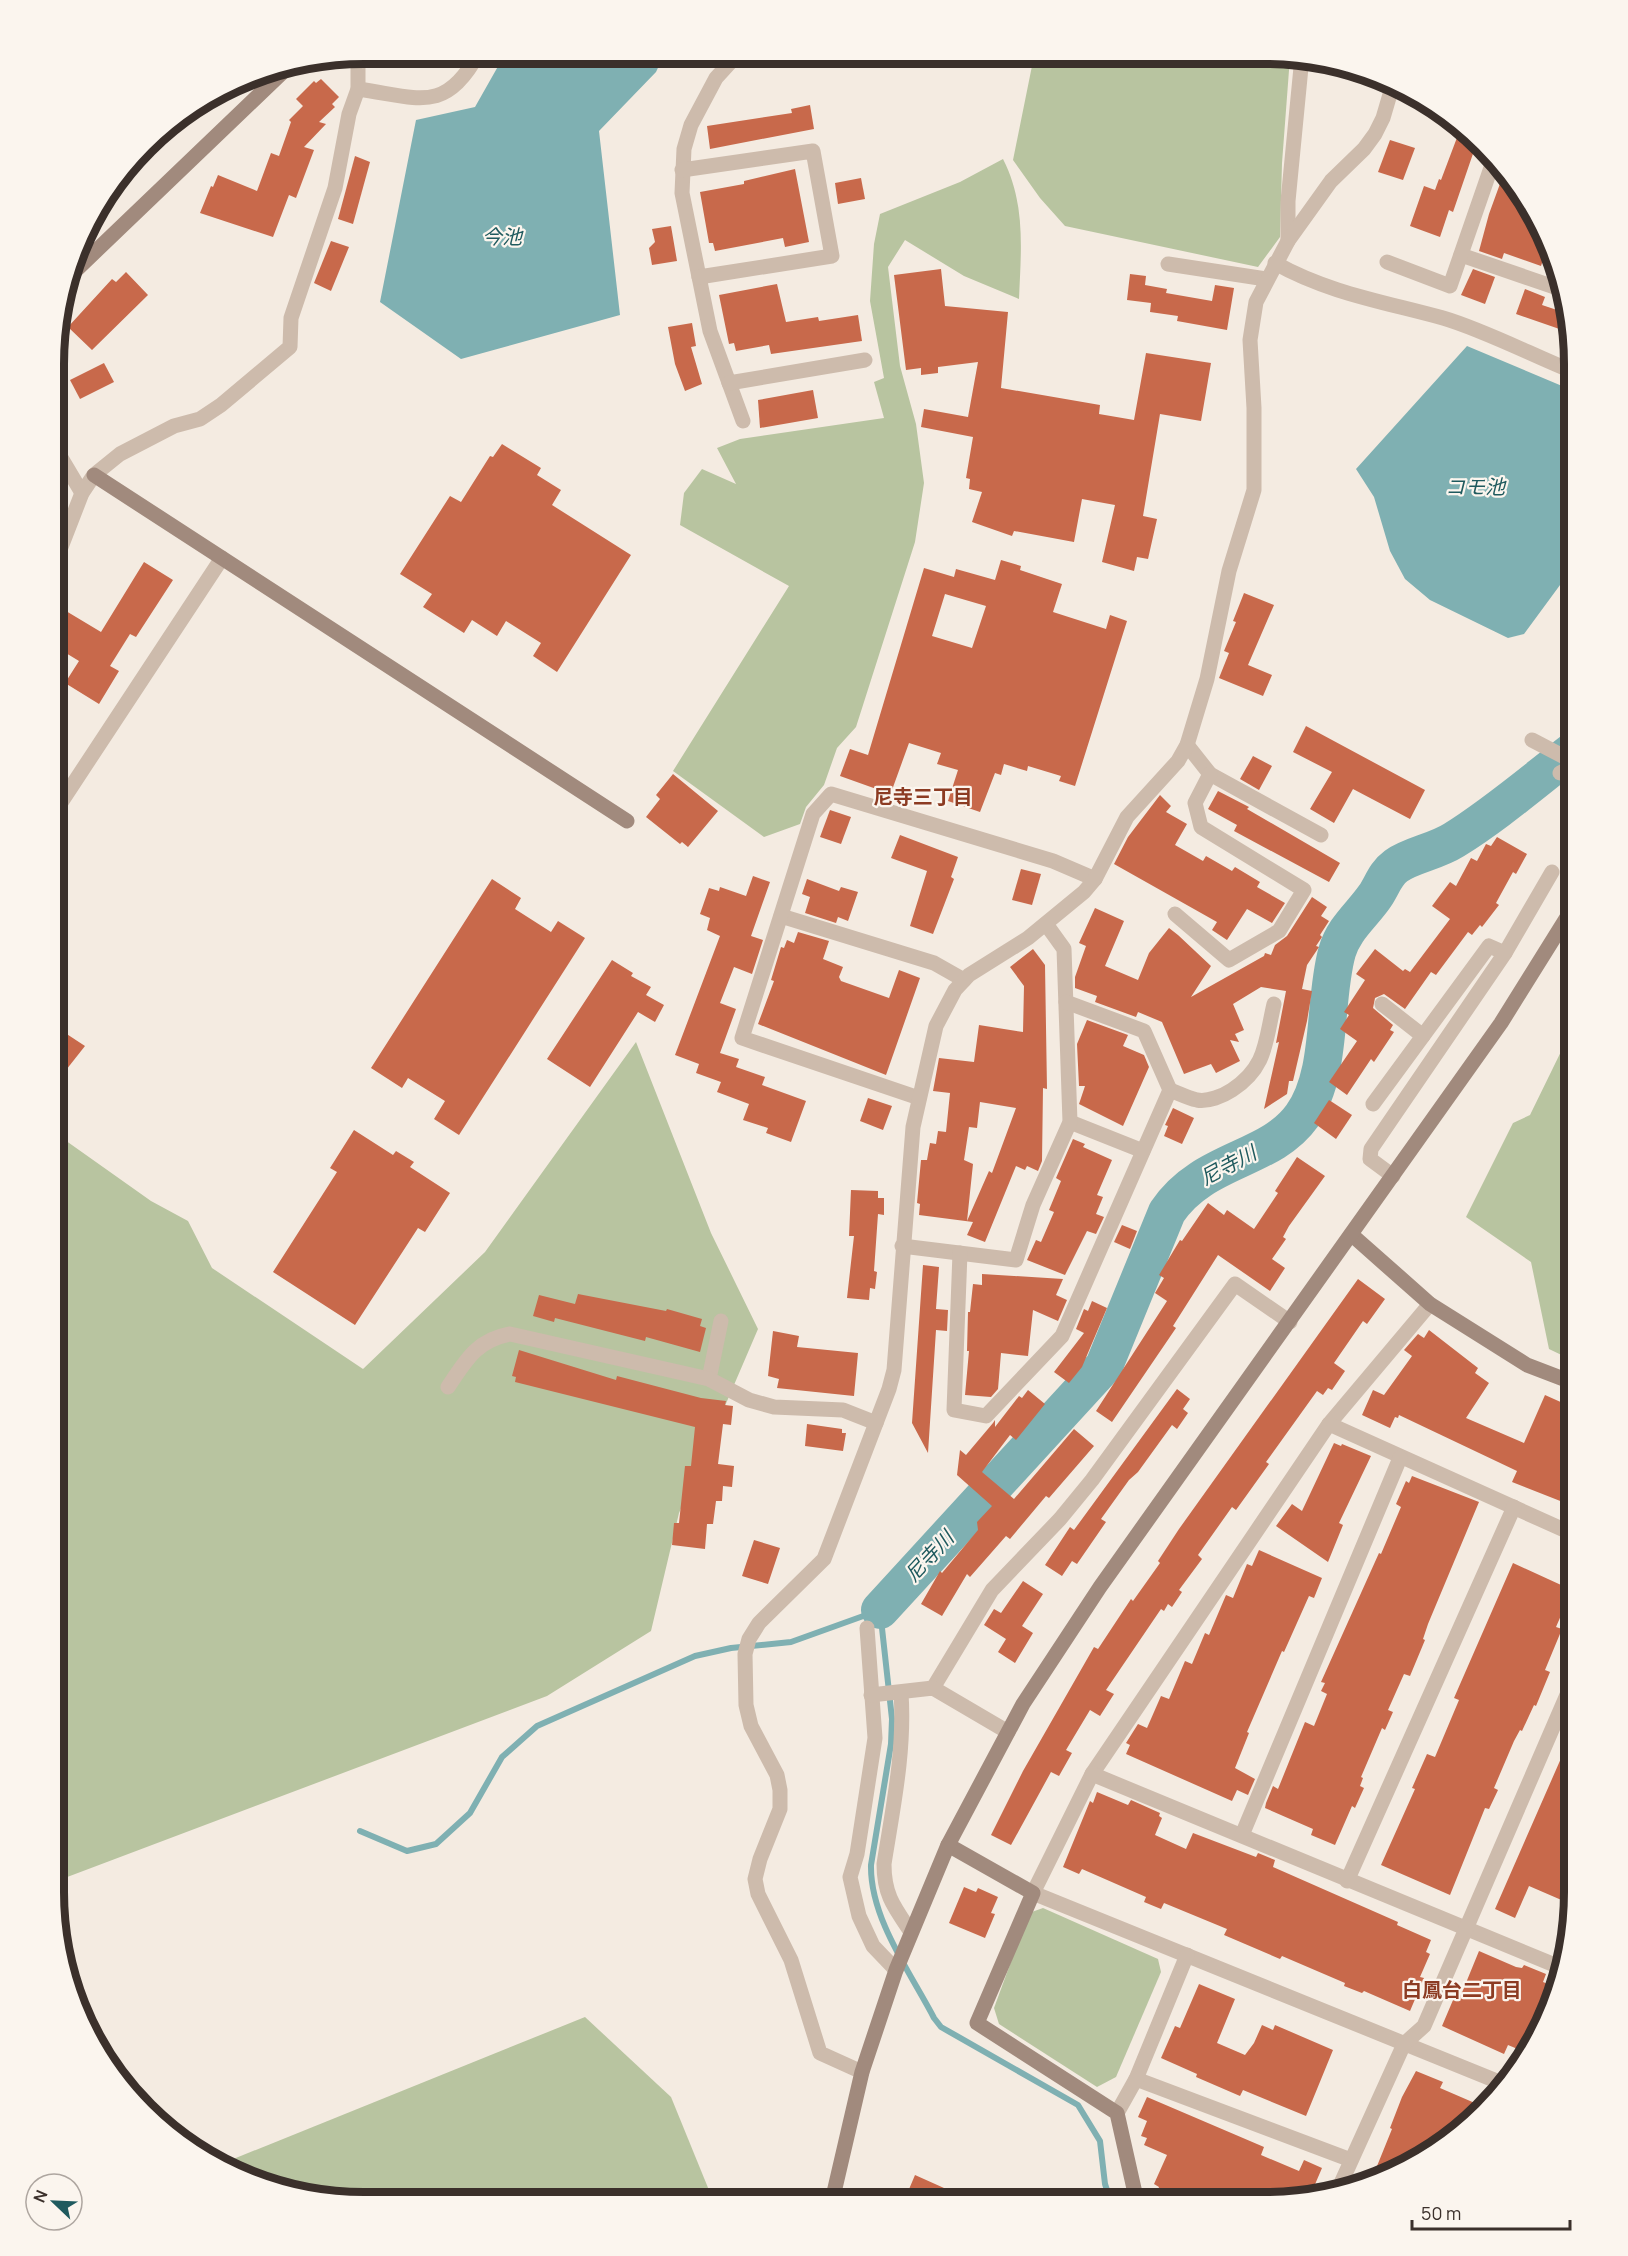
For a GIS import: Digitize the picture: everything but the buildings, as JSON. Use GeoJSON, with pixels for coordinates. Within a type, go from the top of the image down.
{"type":"FeatureCollection","features":[{"type":"Feature","properties":{"kind":"street"},"geometry":{"type":"LineString","coordinates":[[64,539],[82,493],[94,475],[120,454],[174,426],[200,419],[221,405],[290,347],[291,318],[335,188],[349,114],[358,89],[358,64]]}},
{"type":"Feature","properties":{"kind":"street"},"geometry":{"type":"LineString","coordinates":[[358,89],[425,98],[445,95],[459,85],[472,64]]}},
{"type":"Feature","properties":{"kind":"street"},"geometry":{"type":"LineString","coordinates":[[729,64],[716,78],[702,101],[686,141],[682,193],[710,331],[742,421]]}},
{"type":"Feature","properties":{"kind":"street"},"geometry":{"type":"LineString","coordinates":[[1288,241],[1288,201],[1301,67]]}},
{"type":"Feature","properties":{"kind":"street"},"geometry":{"type":"LineString","coordinates":[[81,265],[277,78]]}},
{"type":"Feature","properties":{"kind":"street"},"geometry":{"type":"LineString","coordinates":[[862,2072],[820,2053],[791,1960],[758,1894],[755,1879],[780,1809],[780,1790],[777,1775],[751,1726],[746,1705],[747,1646],[759,1623],[824,1559],[889,1389],[894,1370],[912,1139],[936,1026],[943,1009],[964,980],[1046,924],[1095,879],[1127,817],[1178,761],[1187,745],[1215,645],[1229,572],[1254,490],[1254,408],[1250,340],[1254,310],[1266,279],[1288,241],[1331,181],[1364,149],[1375,134],[1383,118],[1390,93]]}},
{"type":"Feature","properties":{"kind":"street"},"geometry":{"type":"LineString","coordinates":[[682,170],[813,151],[832,256],[699,277]]}},
{"type":"Feature","properties":{"kind":"street"},"geometry":{"type":"LineString","coordinates":[[1387,262],[1450,286],[1491,169]]}},
{"type":"Feature","properties":{"kind":"street"},"geometry":{"type":"LineString","coordinates":[[1461,255],[1552,285]]}},
{"type":"Feature","properties":{"kind":"street"},"geometry":{"type":"LineString","coordinates":[[1275,263],[1304,279],[1336,291],[1445,319],[1564,368]]}},
{"type":"Feature","properties":{"kind":"street"},"geometry":{"type":"LineString","coordinates":[[1168,264],[1266,279]]}},
{"type":"Feature","properties":{"kind":"street"},"geometry":{"type":"LineString","coordinates":[[729,383],[865,360]]}},
{"type":"Feature","properties":{"kind":"street"},"geometry":{"type":"LineString","coordinates":[[64,463],[82,493]]}},
{"type":"Feature","properties":{"kind":"street"},"geometry":{"type":"LineString","coordinates":[[94,475],[627,821]]}},
{"type":"Feature","properties":{"kind":"street"},"geometry":{"type":"LineString","coordinates":[[64,798],[222,558]]}},
{"type":"Feature","properties":{"kind":"street"},"geometry":{"type":"LineString","coordinates":[[1532,740],[1556,752],[1564,761]]}},
{"type":"Feature","properties":{"kind":"street"},"geometry":{"type":"LineString","coordinates":[[1187,745],[1209,774],[1321,835]]}},
{"type":"Feature","properties":{"kind":"street"},"geometry":{"type":"LineString","coordinates":[[1175,914],[1229,960],[1279,931],[1304,890],[1201,827],[1195,804],[1209,774]]}},
{"type":"Feature","properties":{"kind":"street"},"geometry":{"type":"LineString","coordinates":[[919,1098],[742,1038],[813,814],[831,794],[1053,861],[1095,879]]}},
{"type":"Feature","properties":{"kind":"street"},"geometry":{"type":"LineString","coordinates":[[1393,1176],[1370,1159],[1371,1149],[1505,953],[1552,872]]}},
{"type":"Feature","properties":{"kind":"street"},"geometry":{"type":"LineString","coordinates":[[781,916],[934,963],[964,980]]}},
{"type":"Feature","properties":{"kind":"street"},"geometry":{"type":"LineString","coordinates":[[834,2192],[862,2072],[896,1970],[948,1845],[1008,1732],[1045,1669],[1088,1606],[1521,993],[1564,922]]}},
{"type":"Feature","properties":{"kind":"street"},"geometry":{"type":"LineString","coordinates":[[902,1246],[1016,1260],[1033,1206],[1070,1122],[1064,949],[1046,924]]}},
{"type":"Feature","properties":{"kind":"street"},"geometry":{"type":"LineString","coordinates":[[1373,1104],[1489,946],[1505,953]]}},
{"type":"Feature","properties":{"kind":"street"},"geometry":{"type":"LineString","coordinates":[[1066,1002],[1144,1031],[1170,1090],[1198,1100],[1222,1096],[1243,1083],[1255,1072],[1262,1055],[1274,1004]]}},
{"type":"Feature","properties":{"kind":"street"},"geometry":{"type":"LineString","coordinates":[[1382,1004],[1423,1036]]}},
{"type":"Feature","properties":{"kind":"street"},"geometry":{"type":"LineString","coordinates":[[960,1253],[954,1410],[986,1416],[1062,1336],[1170,1090]]}},
{"type":"Feature","properties":{"kind":"street"},"geometry":{"type":"LineString","coordinates":[[1070,1122],[1143,1151]]}},
{"type":"Feature","properties":{"kind":"street"},"geometry":{"type":"LineString","coordinates":[[1352,1235],[1430,1304],[1527,1365],[1564,1379]]}},
{"type":"Feature","properties":{"kind":"street"},"geometry":{"type":"LineString","coordinates":[[933,1688],[992,1590],[1060,1519],[1092,1480],[1235,1284],[1290,1322]]}},
{"type":"Feature","properties":{"kind":"street"},"geometry":{"type":"LineString","coordinates":[[1117,2113],[976,2023],[1034,1893],[1092,1774],[1329,1424],[1430,1304]]}},
{"type":"Feature","properties":{"kind":"street"},"geometry":{"type":"LineString","coordinates":[[709,1379],[721,1321]]}},
{"type":"Feature","properties":{"kind":"street"},"geometry":{"type":"LineString","coordinates":[[448,1387],[471,1353],[492,1337],[510,1334],[709,1379],[749,1400],[774,1407],[843,1410],[876,1423]]}},
{"type":"Feature","properties":{"kind":"street"},"geometry":{"type":"LineString","coordinates":[[1329,1424],[1400,1458],[1564,1530]]}},
{"type":"Feature","properties":{"kind":"street"},"geometry":{"type":"LineString","coordinates":[[1242,1835],[1400,1458]]}},
{"type":"Feature","properties":{"kind":"street"},"geometry":{"type":"LineString","coordinates":[[1347,1881],[1514,1507]]}},
{"type":"Feature","properties":{"kind":"street"},"geometry":{"type":"LineString","coordinates":[[867,1628],[875,1738],[857,1854],[850,1877],[859,1916],[873,1946],[896,1970]]}},
{"type":"Feature","properties":{"kind":"street"},"geometry":{"type":"LineString","coordinates":[[871,1695],[933,1688],[1008,1732]]}},
{"type":"Feature","properties":{"kind":"street"},"geometry":{"type":"LineString","coordinates":[[901,1693],[903,1728],[901,1755],[884,1864],[884,1881],[888,1898],[911,1932]]}},
{"type":"Feature","properties":{"kind":"street"},"geometry":{"type":"LineString","coordinates":[[1342,2181],[1404,2044],[1425,2026],[1564,1702]]}},
{"type":"Feature","properties":{"kind":"street"},"geometry":{"type":"LineString","coordinates":[[1092,1774],[1554,1965]]}},
{"type":"Feature","properties":{"kind":"street"},"geometry":{"type":"LineString","coordinates":[[948,1845],[1034,1893],[1496,2081]]}},
{"type":"Feature","properties":{"kind":"street"},"geometry":{"type":"LineString","coordinates":[[1135,2192],[1117,2113],[1136,2079],[1187,1955]]}},
{"type":"Feature","properties":{"kind":"street"},"geometry":{"type":"LineString","coordinates":[[1136,2079],[1351,2160]]}},
{"type":"Feature","properties":{"kind":"green space"},"geometry":{"type":"Polygon","coordinates":[[[1032,64],[1289,66],[1282,163],[1280,237],[1258,267],[1065,226],[1040,198],[1013,160],[1032,64]]]}},
{"type":"Feature","properties":{"kind":"green space"},"geometry":{"type":"Polygon","coordinates":[[[1003,159],[1019,210],[1021,245],[1019,299],[964,276],[905,240],[888,267],[900,366],[916,424],[924,483],[915,542],[856,727],[837,748],[824,785],[806,807],[800,824],[764,837],[673,771],[789,586],[680,525],[684,493],[702,469],[736,484],[717,448],[740,439],[884,418],[874,382],[884,378],[870,301],[874,244],[880,214],[960,182],[1003,159]]]}},
{"type":"Feature","properties":{"kind":"green space"},"geometry":{"type":"Polygon","coordinates":[[[636,1042],[711,1233],[758,1329],[679,1513],[651,1631],[547,1696],[64,1878],[64,1139],[151,1201],[188,1221],[212,1268],[363,1369],[485,1252],[636,1042]]]}},
{"type":"Feature","properties":{"kind":"green space"},"geometry":{"type":"Polygon","coordinates":[[[1564,1045],[1564,1356],[1549,1349],[1531,1262],[1466,1217],[1513,1123],[1530,1115],[1564,1045]]]}},
{"type":"Feature","properties":{"kind":"green space"},"geometry":{"type":"Polygon","coordinates":[[[1043,1908],[1158,1959],[1161,1972],[1116,2077],[1097,2087],[999,2024],[994,2008],[1029,1913],[1043,1908]]]}},
{"type":"Feature","properties":{"kind":"green space"},"geometry":{"type":"Polygon","coordinates":[[[585,2017],[671,2097],[710,2192],[345,2191],[306,2186],[268,2176],[230,2160],[585,2017]]]}},
{"type":"Feature","properties":{"kind":"water","name":"今池"},"geometry":{"type":"Polygon","coordinates":[[[499,64],[660,64],[656,72],[599,131],[620,315],[461,359],[380,302],[416,120],[475,107],[499,64]]]}},
{"type":"Feature","properties":{"kind":"water","name":"コモ池"},"geometry":{"type":"Polygon","coordinates":[[[1467,346],[1564,387],[1564,580],[1524,634],[1508,638],[1430,600],[1405,579],[1390,551],[1374,497],[1356,469],[1467,346]]]}},
{"type":"Feature","properties":{"kind":"waterway","name":"尼寺川"},"geometry":{"type":"LineString","coordinates":[[880,1610],[1104,1366],[1167,1212],[1182,1194],[1217,1170],[1272,1142],[1288,1131],[1302,1116],[1312,1099],[1319,1079],[1333,972],[1340,943],[1389,873],[1402,862],[1447,844],[1470,830],[1564,758]]}},
{"type":"Feature","properties":{"kind":"waterway"},"geometry":{"type":"LineString","coordinates":[[360,1831],[407,1851],[436,1844],[470,1813],[502,1757],[537,1726],[695,1656],[731,1648],[791,1642],[880,1610],[892,1719],[891,1744],[871,1865],[872,1885],[884,1925],[903,1963],[941,2027],[1078,2105],[1100,2141],[1108,2192]]}},
{"type":"Feature","properties":{"kind":"district","name":"尼寺三丁目"},"geometry":{"type":"Point","coordinates":[923,796]}},
{"type":"Feature","properties":{"kind":"district","name":"白鳳台二丁目"},"geometry":{"type":"Point","coordinates":[1462,1989]}}]}
